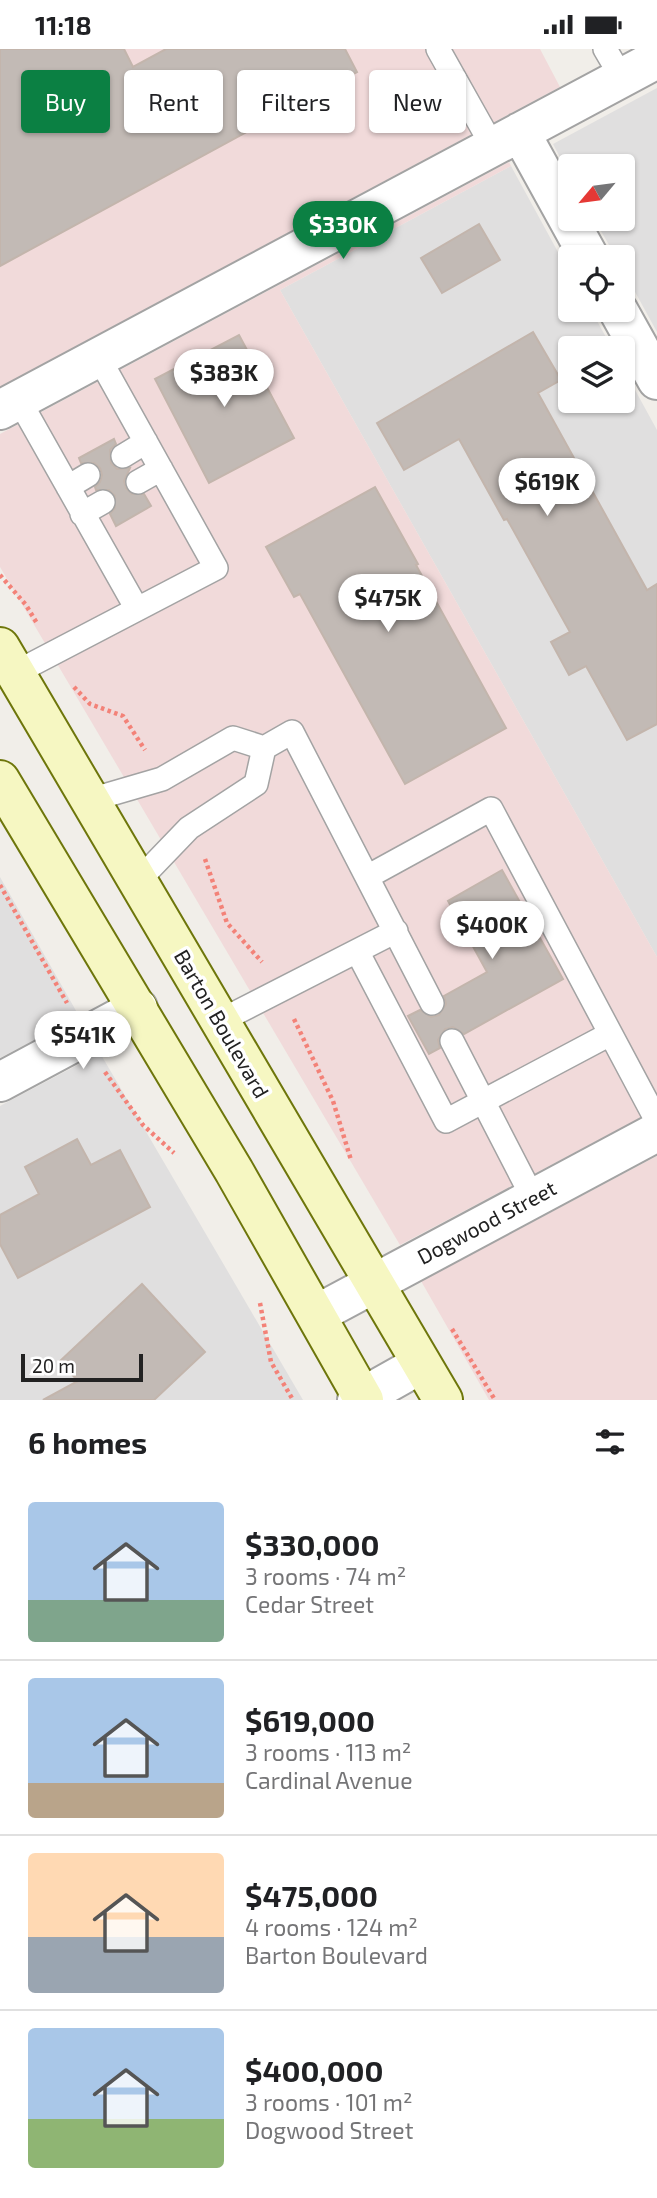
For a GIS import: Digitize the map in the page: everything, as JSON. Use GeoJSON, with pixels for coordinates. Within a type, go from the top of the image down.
{"type":"FeatureCollection","features":[{"type":"Feature","properties":{"kind":"main road","name":"Barton Boulevard"},"geometry":{"type":"LineString","coordinates":[[8,660],[443,1400]]}},
{"type":"Feature","properties":{"kind":"main road"},"geometry":{"type":"LineString","coordinates":[[0,780],[138,1008],[317,1314],[361,1399]]}},
{"type":"Feature","properties":{"kind":"street"},"geometry":{"type":"LineString","coordinates":[[9,405],[506,139],[613,63],[657,59]]}},
{"type":"Feature","properties":{"kind":"street"},"geometry":{"type":"LineString","coordinates":[[506,139],[581,245]]}},
{"type":"Feature","properties":{"kind":"street"},"geometry":{"type":"LineString","coordinates":[[625,322],[657,380]]}},
{"type":"Feature","properties":{"kind":"street"},"geometry":{"type":"LineString","coordinates":[[0,1082],[138,1008]]}},
{"type":"Feature","properties":{"kind":"street","name":"Dogwood Street"},"geometry":{"type":"LineString","coordinates":[[317,1314],[657,1132]]}},
{"type":"Feature","properties":{"kind":"street"},"geometry":{"type":"LineString","coordinates":[[361,1399],[421,1364]]}},
{"type":"Feature","properties":{"kind":"lane"},"geometry":{"type":"LineString","coordinates":[[438,49],[506,139]]}},
{"type":"Feature","properties":{"kind":"lane"},"geometry":{"type":"LineString","coordinates":[[8,660],[137,609],[216,568],[99,358]]}},
{"type":"Feature","properties":{"kind":"lane"},"geometry":{"type":"LineString","coordinates":[[9,405],[68,487],[137,609]]}},
{"type":"Feature","properties":{"kind":"lane"},"geometry":{"type":"LineString","coordinates":[[123,456],[146,442]]}},
{"type":"Feature","properties":{"kind":"lane"},"geometry":{"type":"LineString","coordinates":[[138,482],[161,469]]}},
{"type":"Feature","properties":{"kind":"lane"},"geometry":{"type":"LineString","coordinates":[[68,487],[88,475]]}},
{"type":"Feature","properties":{"kind":"lane"},"geometry":{"type":"LineString","coordinates":[[82,514],[103,502]]}},
{"type":"Feature","properties":{"kind":"lane"},"geometry":{"type":"LineString","coordinates":[[90,800],[162,779],[233,739],[264,748],[292,732],[432,1003]]}},
{"type":"Feature","properties":{"kind":"lane"},"geometry":{"type":"LineString","coordinates":[[138,881],[189,828],[256,784],[264,748]]}},
{"type":"Feature","properties":{"kind":"lane"},"geometry":{"type":"LineString","coordinates":[[367,877],[491,809],[657,1121]]}},
{"type":"Feature","properties":{"kind":"lane"},"geometry":{"type":"LineString","coordinates":[[220,1021],[396,931]]}},
{"type":"Feature","properties":{"kind":"lane"},"geometry":{"type":"LineString","coordinates":[[357,951],[446,1121],[610,1034]]}},
{"type":"Feature","properties":{"kind":"lane"},"geometry":{"type":"LineString","coordinates":[[452,1041],[533,1198]]}},
{"type":"Feature","properties":{"kind":"path"},"geometry":{"type":"LineString","coordinates":[[203,853],[227,923],[259,956],[333,1101],[350,1159],[356,1170]]}},
{"type":"Feature","properties":{"kind":"path"},"geometry":{"type":"LineString","coordinates":[[0,885],[105,1073],[143,1125],[175,1153]]}},
{"type":"Feature","properties":{"kind":"path"},"geometry":{"type":"LineString","coordinates":[[260,1300],[271,1362],[293,1400]]}},
{"type":"Feature","properties":{"kind":"path"},"geometry":{"type":"LineString","coordinates":[[446,1319],[495,1400]]}},
{"type":"Feature","properties":{"kind":"shaded area"},"geometry":{"type":"Polygon","coordinates":[[[0,49],[540,49],[560,87],[0,387],[0,49]]]}},
{"type":"Feature","properties":{"kind":"shaded area"},"geometry":{"type":"Polygon","coordinates":[[[657,88],[657,332],[635,292],[635,245],[609,245],[601,231],[635,231],[635,154],[558,154],[553,144],[657,88]]]}},
{"type":"Feature","properties":{"kind":"shaded area"},"geometry":{"type":"Polygon","coordinates":[[[509,162],[511,166],[280,290],[657,957],[657,1109],[400,1245],[0,567],[0,434],[509,162]]]}},
{"type":"Feature","properties":{"kind":"shaded area"},"geometry":{"type":"Polygon","coordinates":[[[511,166],[558,252],[558,322],[598,322],[605,336],[558,336],[558,413],[635,413],[635,390],[657,430],[657,957],[280,290],[511,166]]]}},
{"type":"Feature","properties":{"kind":"shaded area"},"geometry":{"type":"Polygon","coordinates":[[[0,877],[79,1016],[0,1058],[0,877]]]}},
{"type":"Feature","properties":{"kind":"shaded area"},"geometry":{"type":"Polygon","coordinates":[[[100,1053],[303,1400],[0,1400],[0,1106],[100,1053]]]}},
{"type":"Feature","properties":{"kind":"shaded area"},"geometry":{"type":"Polygon","coordinates":[[[657,1156],[657,1400],[489,1400],[421,1281],[657,1156]]]}},
{"type":"Feature","properties":{"kind":"building"},"geometry":{"type":"Polygon","coordinates":[[[0,49],[124,49],[133,67],[166,49],[345,49],[357,72],[355,73],[355,70],[237,70],[237,133],[245,133],[0,266],[0,49]]]}},
{"type":"Feature","properties":{"kind":"building"},"geometry":{"type":"Polygon","coordinates":[[[479,224],[500,260],[442,293],[421,258],[479,224]]]}},
{"type":"Feature","properties":{"kind":"building"},"geometry":{"type":"Polygon","coordinates":[[[533,332],[558,375],[558,382],[538,393],[647,590],[657,584],[657,724],[627,740],[586,666],[569,675],[551,642],[570,632],[459,439],[404,470],[377,423],[533,332]]]}},
{"type":"Feature","properties":{"kind":"building"},"geometry":{"type":"Polygon","coordinates":[[[239,335],[294,438],[209,483],[155,379],[239,335]]]}},
{"type":"Feature","properties":{"kind":"building"},"geometry":{"type":"Polygon","coordinates":[[[114,439],[116,444],[110,450],[111,463],[117,469],[130,468],[124,481],[126,488],[132,494],[144,494],[151,506],[116,526],[110,514],[115,508],[115,496],[109,490],[96,490],[95,487],[102,475],[100,468],[94,463],[81,463],[79,458],[114,439]]]}},
{"type":"Feature","properties":{"kind":"building"},"geometry":{"type":"Polygon","coordinates":[[[375,487],[506,728],[405,784],[300,594],[294,597],[266,547],[375,487]]]}},
{"type":"Feature","properties":{"kind":"building"},"geometry":{"type":"Polygon","coordinates":[[[502,870],[563,979],[464,1034],[453,1027],[445,1029],[438,1040],[440,1048],[429,1054],[408,1016],[420,1010],[431,1017],[439,1015],[446,1004],[444,996],[487,972],[448,901],[502,870]]]}},
{"type":"Feature","properties":{"kind":"building"},"geometry":{"type":"Polygon","coordinates":[[[77,1139],[91,1165],[120,1150],[150,1207],[18,1278],[0,1244],[0,1215],[39,1194],[25,1167],[77,1139]]]}},
{"type":"Feature","properties":{"kind":"building"},"geometry":{"type":"Polygon","coordinates":[[[142,1284],[205,1352],[154,1400],[43,1400],[78,1381],[60,1361],[142,1284]]]}}]}
